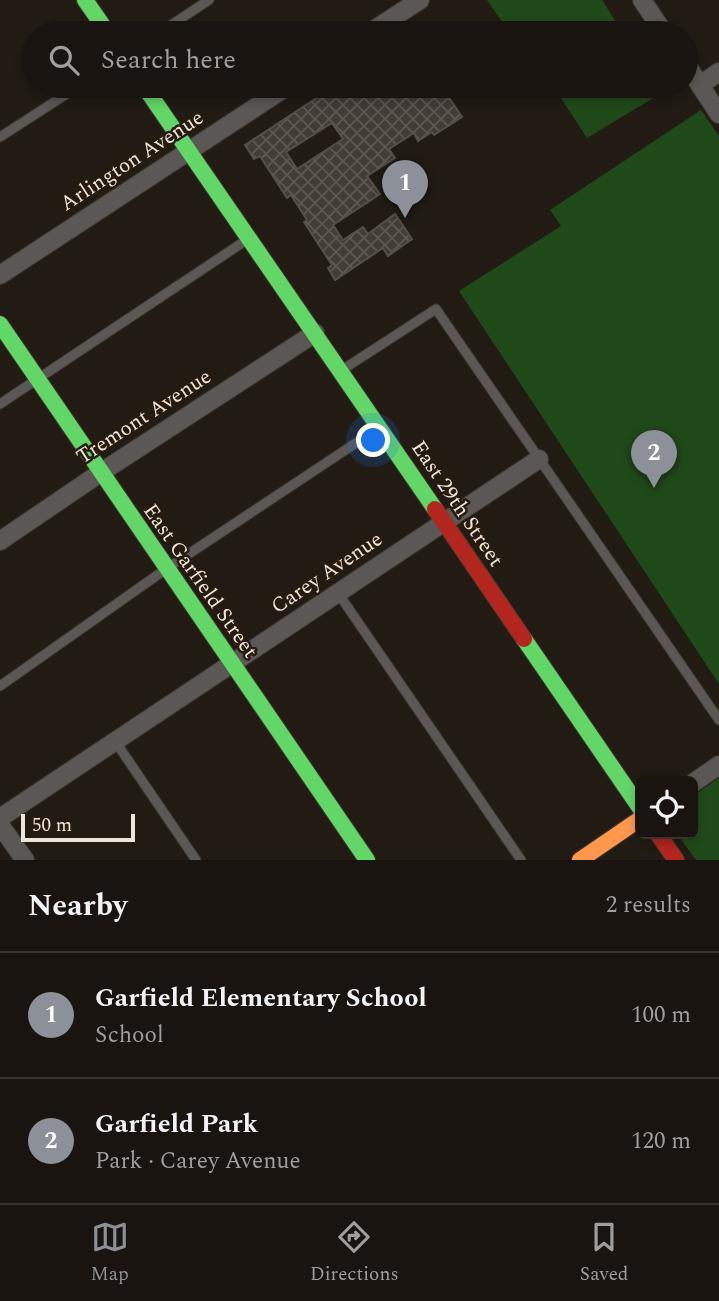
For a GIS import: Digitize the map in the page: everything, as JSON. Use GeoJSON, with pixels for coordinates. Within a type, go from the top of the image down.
{"type":"FeatureCollection","features":[{"type":"Feature","properties":{"kind":"street"},"geometry":{"type":"LineString","coordinates":[[85,0],[100,21]]}},
{"type":"Feature","properties":{"kind":"street"},"geometry":{"type":"LineString","coordinates":[[388,21],[420,0]]}},
{"type":"Feature","properties":{"kind":"street"},"geometry":{"type":"LineString","coordinates":[[642,0],[656,21]]}},
{"type":"Feature","properties":{"kind":"street"},"geometry":{"type":"LineString","coordinates":[[700,85],[719,72]]}},
{"type":"Feature","properties":{"kind":"street"},"geometry":{"type":"LineString","coordinates":[[698,82],[719,114]]}},
{"type":"Feature","properties":{"kind":"street","name":"East 29th Street"},"geometry":{"type":"LineString","coordinates":[[152,98],[635,801]]}},
{"type":"Feature","properties":{"kind":"street","name":"Arlington Avenue"},"geometry":{"type":"LineString","coordinates":[[0,275],[270,98]]}},
{"type":"Feature","properties":{"kind":"street","name":"East Garfield Street"},"geometry":{"type":"LineString","coordinates":[[0,324],[367,860]]}},
{"type":"Feature","properties":{"kind":"street","name":"Tremont Avenue"},"geometry":{"type":"LineString","coordinates":[[0,541],[315,332]]}},
{"type":"Feature","properties":{"kind":"street","name":"Carey Avenue"},"geometry":{"type":"LineString","coordinates":[[0,818],[539,459]]}},
{"type":"Feature","properties":{"kind":"street"},"geometry":{"type":"LineString","coordinates":[[698,780],[719,765]]}},
{"type":"Feature","properties":{"kind":"street"},"geometry":{"type":"LineString","coordinates":[[580,860],[635,822]]}},
{"type":"Feature","properties":{"kind":"street"},"geometry":{"type":"LineString","coordinates":[[0,824],[25,860]]}},
{"type":"Feature","properties":{"kind":"street"},"geometry":{"type":"LineString","coordinates":[[661,839],[676,860]]}},
{"type":"Feature","properties":{"kind":"lane"},"geometry":{"type":"LineString","coordinates":[[177,21],[209,0]]}},
{"type":"Feature","properties":{"kind":"lane"},"geometry":{"type":"LineString","coordinates":[[0,137],[60,98]]}},
{"type":"Feature","properties":{"kind":"lane"},"geometry":{"type":"LineString","coordinates":[[0,404],[250,238]]}},
{"type":"Feature","properties":{"kind":"lane"},"geometry":{"type":"LineString","coordinates":[[341,370],[436,309],[719,720]]}},
{"type":"Feature","properties":{"kind":"lane"},"geometry":{"type":"LineString","coordinates":[[0,686],[166,569],[380,427]]}},
{"type":"Feature","properties":{"kind":"lane"},"geometry":{"type":"LineString","coordinates":[[338,593],[521,860]]}},
{"type":"Feature","properties":{"kind":"lane"},"geometry":{"type":"LineString","coordinates":[[115,741],[196,860]]}},
{"type":"Feature","properties":{"kind":"green space"},"geometry":{"type":"Polygon","coordinates":[[[487,0],[602,0],[615,21],[502,21],[487,0]]]}},
{"type":"Feature","properties":{"kind":"green space"},"geometry":{"type":"Polygon","coordinates":[[[561,98],[653,98],[587,138],[561,98]]]}},
{"type":"Feature","properties":{"kind":"green space"},"geometry":{"type":"Polygon","coordinates":[[[701,110],[719,136],[719,684],[459,291],[561,226],[550,210],[701,110]]]}},
{"type":"Feature","properties":{"kind":"green space"},"geometry":{"type":"Polygon","coordinates":[[[719,778],[719,860],[696,860],[681,839],[698,839],[698,793],[719,778]]]}},
{"type":"Feature","properties":{"kind":"building"},"geometry":{"type":"Polygon","coordinates":[[[317,98],[449,98],[462,117],[434,135],[432,132],[418,141],[414,133],[389,149],[395,158],[367,176],[380,194],[333,225],[343,240],[363,227],[368,234],[395,214],[412,239],[388,256],[383,248],[335,280],[328,268],[332,265],[304,222],[307,220],[291,195],[287,198],[260,156],[254,159],[245,145],[317,98]],[[332,123],[286,152],[297,169],[343,139],[332,123]]]}},
{"type":"Feature","properties":{"kind":"traffic: fast"},"geometry":{"type":"LineString","coordinates":[[85,0],[100,21]]}},
{"type":"Feature","properties":{"kind":"traffic: fast"},"geometry":{"type":"LineString","coordinates":[[152,98],[435,509]]}},
{"type":"Feature","properties":{"kind":"traffic: fast"},"geometry":{"type":"LineString","coordinates":[[0,324],[367,860]]}},
{"type":"Feature","properties":{"kind":"traffic: fast"},"geometry":{"type":"LineString","coordinates":[[524,639],[635,801]]}},
{"type":"Feature","properties":{"kind":"traffic: slow"},"geometry":{"type":"LineString","coordinates":[[580,860],[635,822]]}},
{"type":"Feature","properties":{"kind":"traffic: jam"},"geometry":{"type":"LineString","coordinates":[[435,509],[524,639]]}},
{"type":"Feature","properties":{"kind":"traffic: jam"},"geometry":{"type":"LineString","coordinates":[[661,839],[676,860]]}},
{"type":"Feature","properties":{"kind":"place","name":"Garfield Elementary School"},"geometry":{"type":"Point","coordinates":[405,218]}},
{"type":"Feature","properties":{"kind":"place","name":"Garfield Park"},"geometry":{"type":"Point","coordinates":[654,488]}}]}
